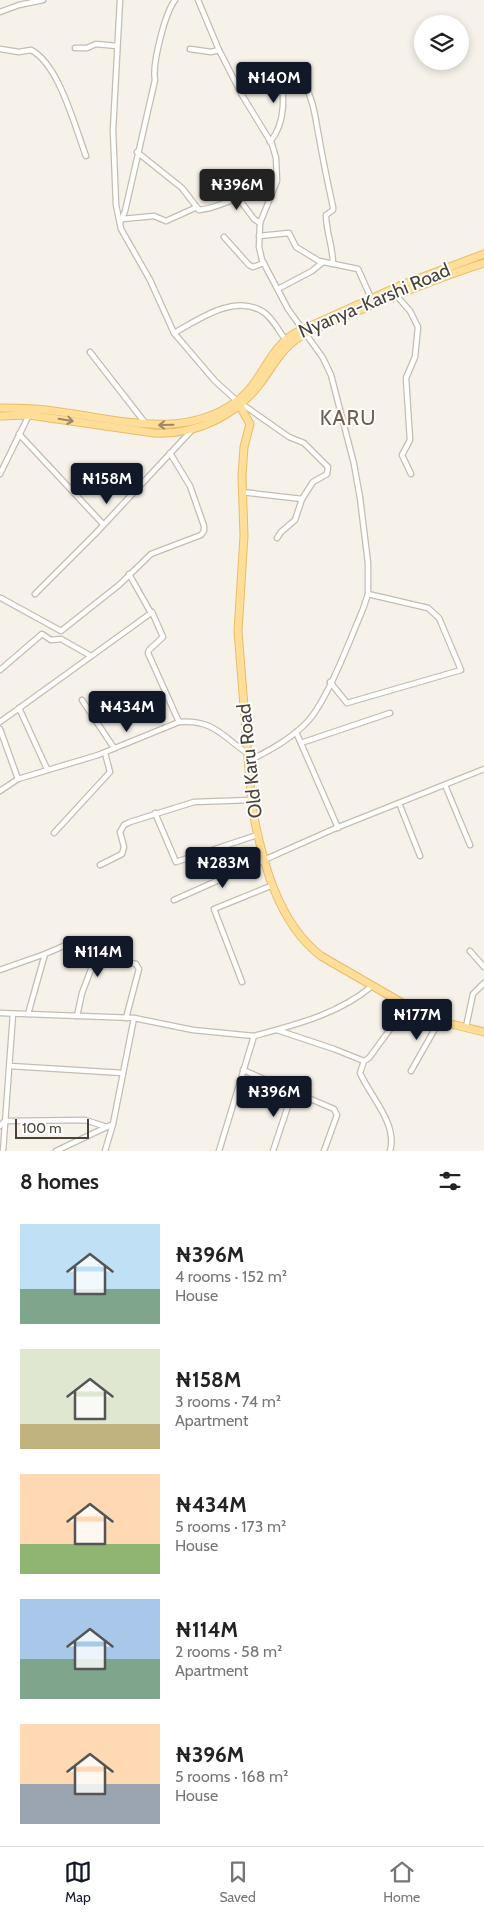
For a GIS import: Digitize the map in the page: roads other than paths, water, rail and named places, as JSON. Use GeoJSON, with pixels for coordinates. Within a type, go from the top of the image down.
{"type":"FeatureCollection","features":[{"type":"Feature","properties":{"kind":"main road","name":"Nyanya-Karshi Road"},"geometry":{"type":"LineString","coordinates":[[0,408],[54,411],[163,426],[193,422],[240,403],[285,339],[481,259]]}},
{"type":"Feature","properties":{"kind":"main road","name":"Nyanya-Karshi Road"},"geometry":{"type":"LineString","coordinates":[[0,416],[29,415],[168,434],[193,429],[211,422],[240,403],[260,384],[281,352],[304,331],[371,298],[481,259]]}},
{"type":"Feature","properties":{"kind":"main road","name":"Old Karu Road"},"geometry":{"type":"LineString","coordinates":[[240,403],[250,424],[244,447],[242,492],[244,536],[238,632],[251,800],[257,835],[273,885],[292,925],[308,946],[321,956],[407,1006],[440,1020],[484,1032]]}},
{"type":"Feature","properties":{"kind":"street"},"geometry":{"type":"LineString","coordinates":[[0,12],[19,5],[43,0]]}},
{"type":"Feature","properties":{"kind":"street"},"geometry":{"type":"LineString","coordinates":[[120,0],[114,170],[116,204],[121,221],[174,332],[214,381],[240,403],[289,437],[304,443],[327,465],[327,474],[313,482],[302,499],[295,520],[277,538]]}},
{"type":"Feature","properties":{"kind":"street"},"geometry":{"type":"LineString","coordinates":[[121,221],[155,80],[154,65],[175,0]]}},
{"type":"Feature","properties":{"kind":"street"},"geometry":{"type":"LineString","coordinates":[[0,791],[18,779],[105,753],[179,722],[191,722],[215,727],[249,757],[296,732],[310,719],[330,682],[368,594],[368,564],[354,464],[331,375],[323,358],[304,331],[264,264],[259,236],[260,223],[278,173],[276,158],[270,142],[242,95],[198,0]]}},
{"type":"Feature","properties":{"kind":"street"},"geometry":{"type":"LineString","coordinates":[[75,48],[87,48],[96,44],[117,46]]}},
{"type":"Feature","properties":{"kind":"street"},"geometry":{"type":"LineString","coordinates":[[0,49],[19,52],[30,50],[38,53],[59,86],[86,156]]}},
{"type":"Feature","properties":{"kind":"street"},"geometry":{"type":"LineString","coordinates":[[190,49],[211,52],[220,50]]}},
{"type":"Feature","properties":{"kind":"street"},"geometry":{"type":"LineString","coordinates":[[270,142],[278,132],[284,106],[280,68]]}},
{"type":"Feature","properties":{"kind":"street"},"geometry":{"type":"LineString","coordinates":[[282,83],[303,81],[316,114],[318,135],[334,207],[326,215],[327,232],[333,250],[333,264]]}},
{"type":"Feature","properties":{"kind":"street"},"geometry":{"type":"LineString","coordinates":[[137,152],[182,188],[195,208],[199,210],[206,210],[239,197],[262,191],[272,193]]}},
{"type":"Feature","properties":{"kind":"street"},"geometry":{"type":"LineString","coordinates":[[226,182],[250,214],[260,223]]}},
{"type":"Feature","properties":{"kind":"street"},"geometry":{"type":"LineString","coordinates":[[121,221],[154,216],[168,220],[195,208]]}},
{"type":"Feature","properties":{"kind":"street"},"geometry":{"type":"LineString","coordinates":[[259,236],[289,233],[296,247],[323,262],[358,269],[371,298]]}},
{"type":"Feature","properties":{"kind":"street"},"geometry":{"type":"LineString","coordinates":[[224,237],[248,265],[253,267],[264,264]]}},
{"type":"Feature","properties":{"kind":"street"},"geometry":{"type":"LineString","coordinates":[[278,289],[312,271],[323,262]]}},
{"type":"Feature","properties":{"kind":"street"},"geometry":{"type":"LineString","coordinates":[[396,295],[410,311],[418,327],[415,357],[406,378],[410,440],[402,454],[411,474]]}},
{"type":"Feature","properties":{"kind":"street"},"geometry":{"type":"LineString","coordinates":[[174,332],[212,312],[232,306],[251,307],[267,315],[285,339]]}},
{"type":"Feature","properties":{"kind":"street"},"geometry":{"type":"LineString","coordinates":[[90,352],[146,424]]}},
{"type":"Feature","properties":{"kind":"street"},"geometry":{"type":"LineString","coordinates":[[0,474],[29,415]]}},
{"type":"Feature","properties":{"kind":"street"},"geometry":{"type":"LineString","coordinates":[[35,594],[193,429]]}},
{"type":"Feature","properties":{"kind":"street"},"geometry":{"type":"LineString","coordinates":[[19,434],[103,524]]}},
{"type":"Feature","properties":{"kind":"street"},"geometry":{"type":"LineString","coordinates":[[1,598],[61,631],[119,585],[129,574],[157,551],[192,539],[204,531],[190,486],[170,453]]}},
{"type":"Feature","properties":{"kind":"street"},"geometry":{"type":"LineString","coordinates":[[242,492],[280,498],[302,499]]}},
{"type":"Feature","properties":{"kind":"street"},"geometry":{"type":"LineString","coordinates":[[129,574],[152,612],[163,637],[148,653],[179,722]]}},
{"type":"Feature","properties":{"kind":"street"},"geometry":{"type":"LineString","coordinates":[[330,682],[347,703],[461,670],[439,618],[428,608],[368,594]]}},
{"type":"Feature","properties":{"kind":"street"},"geometry":{"type":"LineString","coordinates":[[0,722],[152,612]]}},
{"type":"Feature","properties":{"kind":"street"},"geometry":{"type":"LineString","coordinates":[[0,670],[42,634],[52,640],[61,639],[91,656]]}},
{"type":"Feature","properties":{"kind":"street"},"geometry":{"type":"LineString","coordinates":[[82,700],[114,748]]}},
{"type":"Feature","properties":{"kind":"street"},"geometry":{"type":"LineString","coordinates":[[19,708],[47,769]]}},
{"type":"Feature","properties":{"kind":"street"},"geometry":{"type":"LineString","coordinates":[[301,743],[390,713]]}},
{"type":"Feature","properties":{"kind":"street"},"geometry":{"type":"LineString","coordinates":[[0,728],[18,779]]}},
{"type":"Feature","properties":{"kind":"street"},"geometry":{"type":"LineString","coordinates":[[296,732],[338,828]]}},
{"type":"Feature","properties":{"kind":"street"},"geometry":{"type":"LineString","coordinates":[[54,833],[110,772],[105,753]]}},
{"type":"Feature","properties":{"kind":"street"},"geometry":{"type":"LineString","coordinates":[[174,900],[338,828],[484,769]]}},
{"type":"Feature","properties":{"kind":"street"},"geometry":{"type":"LineString","coordinates":[[445,785],[470,845]]}},
{"type":"Feature","properties":{"kind":"street"},"geometry":{"type":"LineString","coordinates":[[100,865],[119,857],[124,851],[120,832],[124,825],[155,813],[194,802],[251,800]]}},
{"type":"Feature","properties":{"kind":"street"},"geometry":{"type":"LineString","coordinates":[[399,804],[420,856]]}},
{"type":"Feature","properties":{"kind":"street"},"geometry":{"type":"LineString","coordinates":[[155,813],[176,862],[257,835]]}},
{"type":"Feature","properties":{"kind":"street"},"geometry":{"type":"LineString","coordinates":[[242,982],[214,909],[273,885]]}},
{"type":"Feature","properties":{"kind":"street"},"geometry":{"type":"LineString","coordinates":[[0,970],[73,942]]}},
{"type":"Feature","properties":{"kind":"street"},"geometry":{"type":"LineString","coordinates":[[470,951],[484,967]]}},
{"type":"Feature","properties":{"kind":"street"},"geometry":{"type":"LineString","coordinates":[[28,1014],[45,954]]}},
{"type":"Feature","properties":{"kind":"street"},"geometry":{"type":"LineString","coordinates":[[77,1016],[82,993],[95,959],[101,957],[136,964],[140,969],[126,1018]]}},
{"type":"Feature","properties":{"kind":"street"},"geometry":{"type":"LineString","coordinates":[[466,1027],[473,994],[484,983]]}},
{"type":"Feature","properties":{"kind":"street"},"geometry":{"type":"LineString","coordinates":[[0,1013],[134,1018],[193,1030],[254,1036],[295,1025],[346,1004],[372,986]]}},
{"type":"Feature","properties":{"kind":"street"},"geometry":{"type":"LineString","coordinates":[[390,1151],[392,1144],[389,1130],[360,1074],[364,1061],[369,1058],[407,1006]]}},
{"type":"Feature","properties":{"kind":"street"},"geometry":{"type":"LineString","coordinates":[[3,1151],[13,1014]]}},
{"type":"Feature","properties":{"kind":"street"},"geometry":{"type":"LineString","coordinates":[[105,1151],[113,1124],[134,1018]]}},
{"type":"Feature","properties":{"kind":"street"},"geometry":{"type":"LineString","coordinates":[[411,1071],[440,1020]]}},
{"type":"Feature","properties":{"kind":"street"},"geometry":{"type":"LineString","coordinates":[[277,1030],[364,1061]]}},
{"type":"Feature","properties":{"kind":"street"},"geometry":{"type":"LineString","coordinates":[[219,1151],[254,1036]]}},
{"type":"Feature","properties":{"kind":"street"},"geometry":{"type":"LineString","coordinates":[[10,1066],[123,1073]]}},
{"type":"Feature","properties":{"kind":"street"},"geometry":{"type":"LineString","coordinates":[[243,1070],[293,1090],[336,1112],[324,1151]]}},
{"type":"Feature","properties":{"kind":"street"},"geometry":{"type":"LineString","coordinates":[[273,1151],[293,1090]]}},
{"type":"Feature","properties":{"kind":"street"},"geometry":{"type":"LineString","coordinates":[[0,1126],[6,1121],[85,1120],[108,1127]]}},
{"type":"Feature","properties":{"kind":"street"},"geometry":{"type":"LineString","coordinates":[[56,1151],[113,1124]]}},
{"type":"Feature","properties":{"kind":"district","name":"KARU"},"geometry":{"type":"Point","coordinates":[348,418]}}]}
